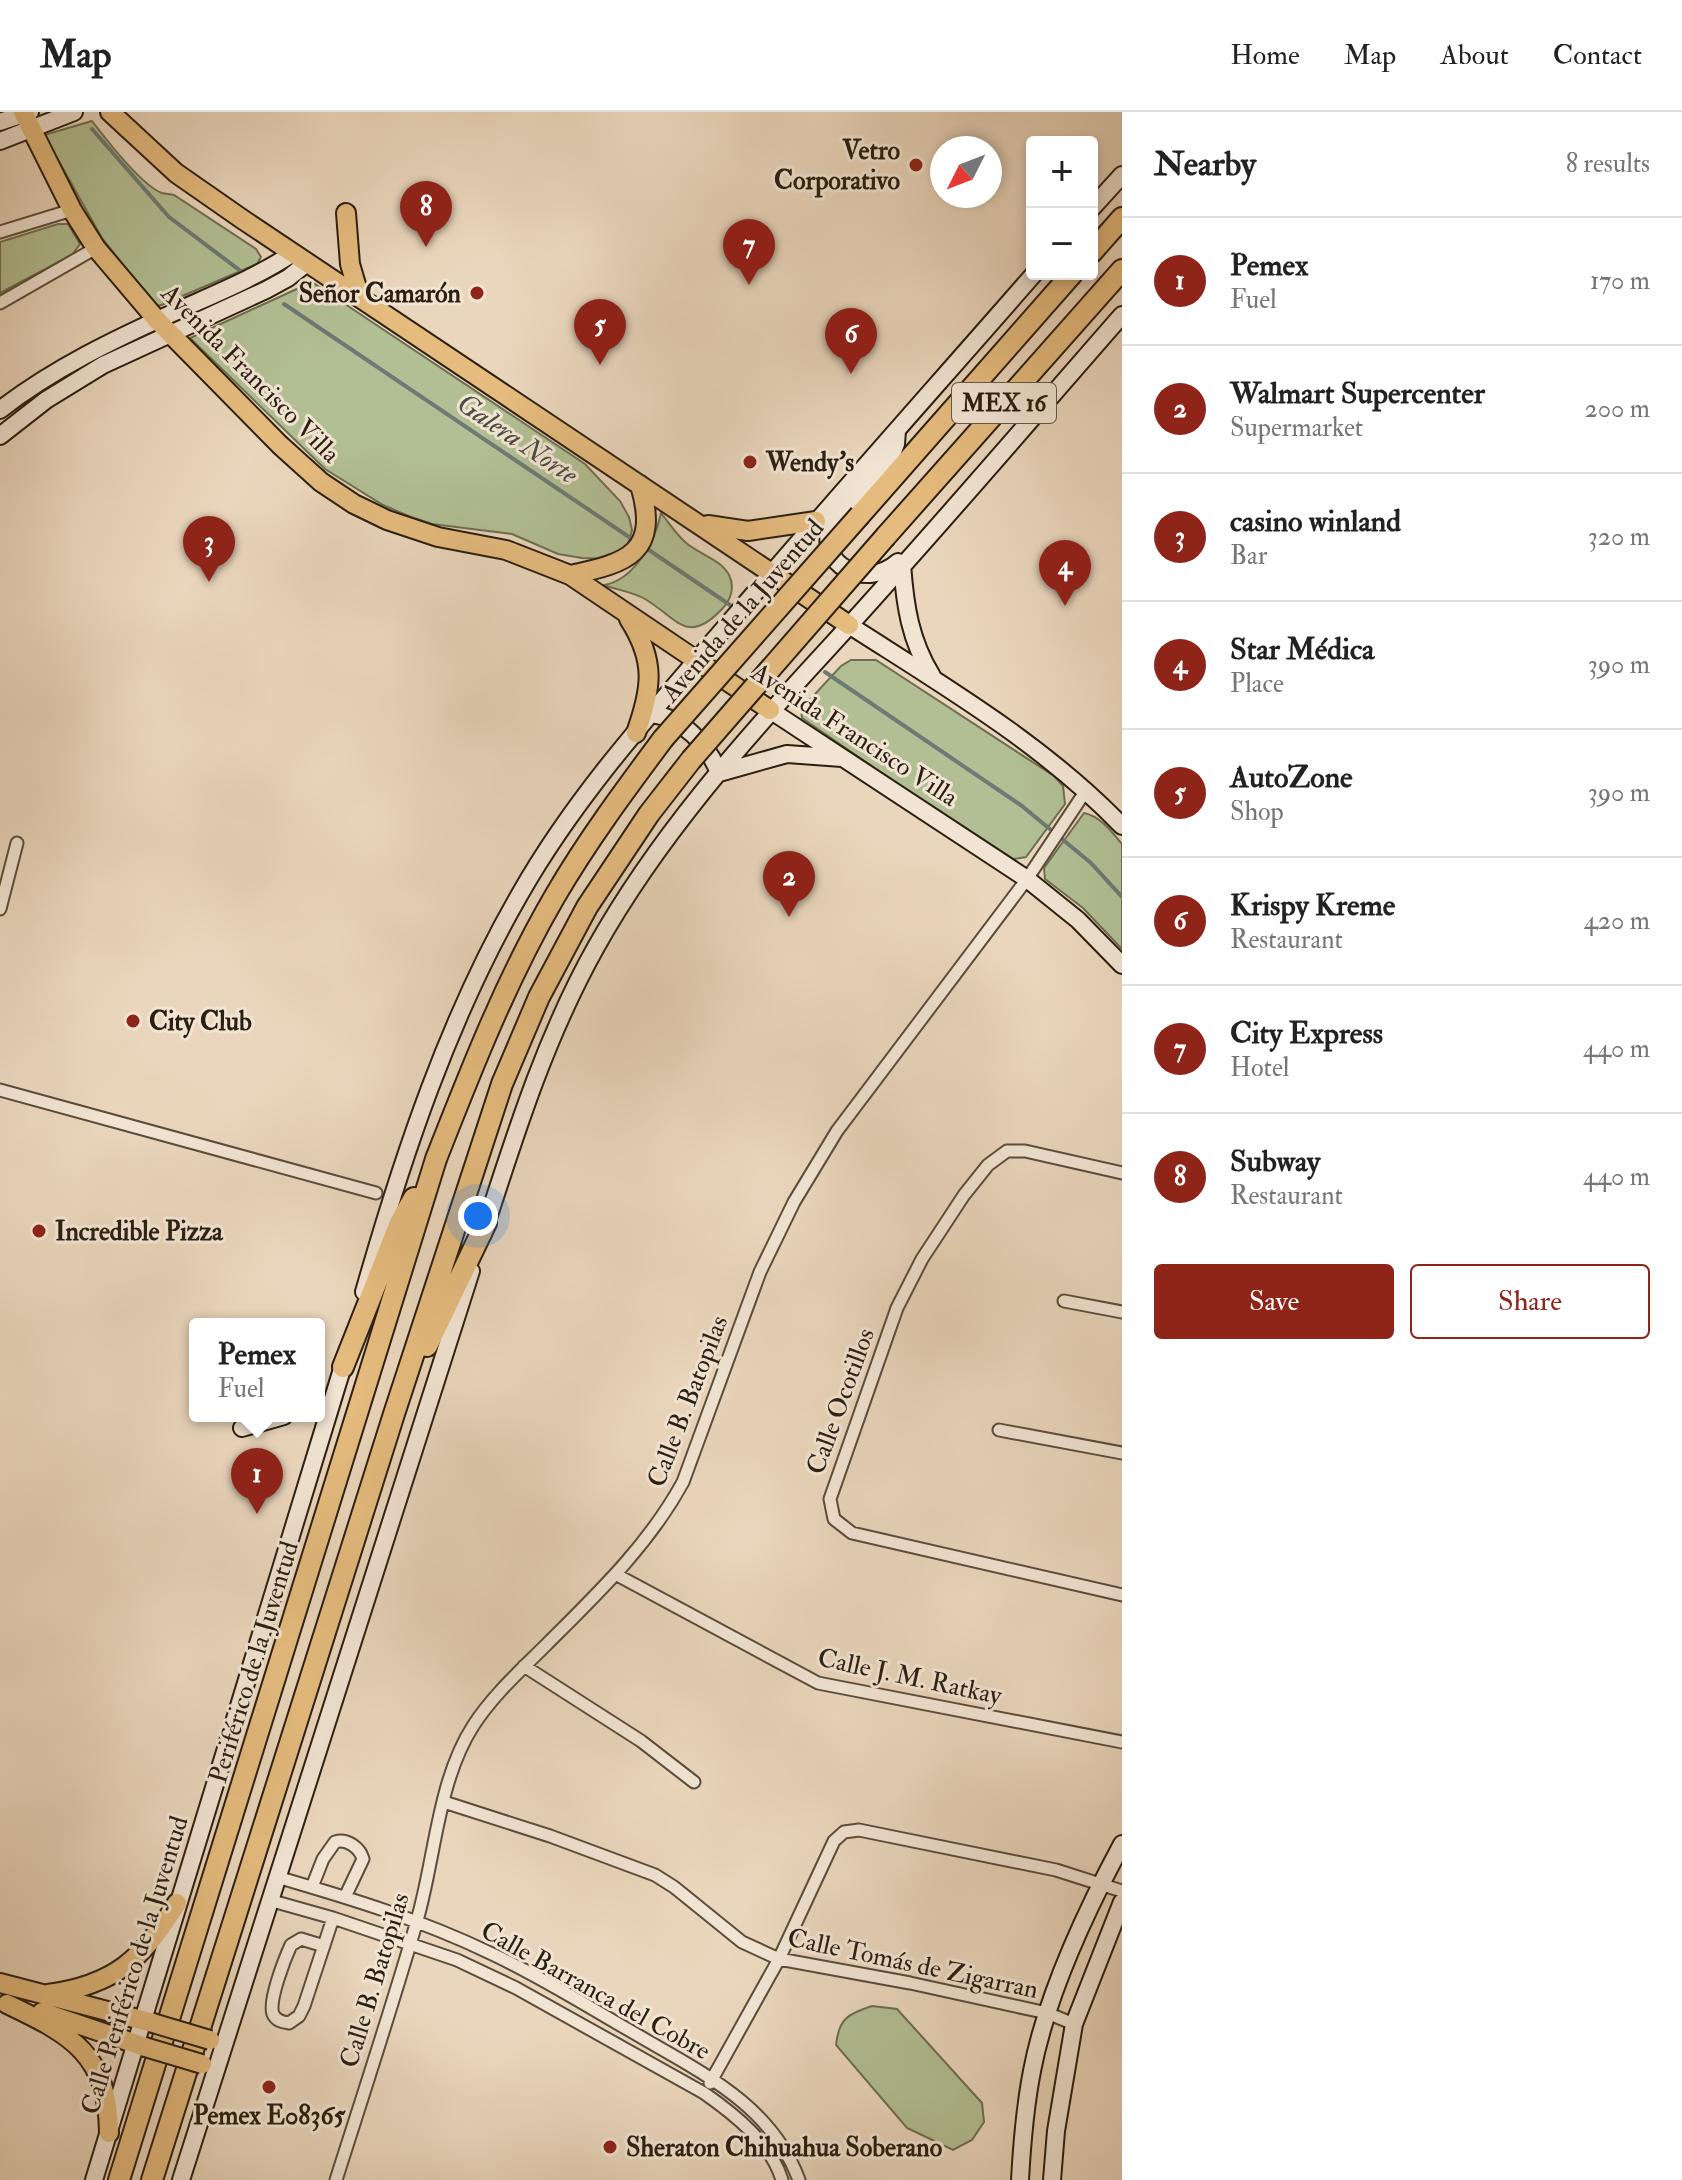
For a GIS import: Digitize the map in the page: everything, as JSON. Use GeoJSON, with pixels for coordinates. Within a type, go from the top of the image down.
{"type":"FeatureCollection","features":[{"type":"Feature","properties":{"kind":"highway"},"geometry":{"type":"LineString","coordinates":[[1098,245],[1122,218]]}},
{"type":"Feature","properties":{"kind":"highway","name":"MEX 16"},"geometry":{"type":"LineString","coordinates":[[152,2180],[472,1169],[524,1030],[587,907],[649,814],[691,760],[1122,270]]}},
{"type":"Feature","properties":{"kind":"highway","name":"Avenida de la Juventud"},"geometry":{"type":"LineString","coordinates":[[663,739],[1067,280]]}},
{"type":"Feature","properties":{"kind":"highway","name":"Periférico de la Juventud"},"geometry":{"type":"LineString","coordinates":[[119,2180],[436,1159],[502,996],[555,896],[606,815],[663,739]]}},
{"type":"Feature","properties":{"kind":"highway"},"geometry":{"type":"LineString","coordinates":[[340,1375],[400,1223],[436,1159]]}},
{"type":"Feature","properties":{"kind":"highway"},"geometry":{"type":"LineString","coordinates":[[394,1414],[486,1223]]}},
{"type":"Feature","properties":{"kind":"main road"},"geometry":{"type":"LineString","coordinates":[[0,122],[74,112]]}},
{"type":"Feature","properties":{"kind":"main road"},"geometry":{"type":"LineString","coordinates":[[110,112],[176,173],[1029,743],[1087,789],[1122,826]]}},
{"type":"Feature","properties":{"kind":"main road"},"geometry":{"type":"LineString","coordinates":[[0,141],[27,117]]}},
{"type":"Feature","properties":{"kind":"main road","name":"Avenida Francisco Villa"},"geometry":{"type":"LineString","coordinates":[[27,117],[72,210],[96,248],[157,320],[280,445],[321,482],[354,504],[417,531],[506,550],[570,575],[1027,879],[1078,920],[1122,965]]}},
{"type":"Feature","properties":{"kind":"main road"},"geometry":{"type":"LineString","coordinates":[[1098,201],[1122,175]]}},
{"type":"Feature","properties":{"kind":"main road"},"geometry":{"type":"LineString","coordinates":[[346,213],[348,256],[360,298]]}},
{"type":"Feature","properties":{"kind":"main road"},"geometry":{"type":"LineString","coordinates":[[0,410],[64,368],[157,320],[300,258]]}},
{"type":"Feature","properties":{"kind":"main road"},"geometry":{"type":"LineString","coordinates":[[0,436],[46,400],[103,365],[288,278],[300,258]]}},
{"type":"Feature","properties":{"kind":"main road","name":"Calle Periférico de la Juventud"},"geometry":{"type":"LineString","coordinates":[[94,2180],[140,2045],[177,1903],[340,1375],[391,1198],[473,985],[498,934],[542,858],[579,804],[636,733],[816,521],[1029,280]]}},
{"type":"Feature","properties":{"kind":"main road"},"geometry":{"type":"LineString","coordinates":[[181,2180],[209,2066],[277,1877],[486,1223],[527,1099],[559,1017],[607,928],[648,866],[719,773],[770,710],[959,502],[1122,315]]}},
{"type":"Feature","properties":{"kind":"main road"},"geometry":{"type":"LineString","coordinates":[[897,431],[891,457],[832,523],[827,534],[827,546],[834,557],[843,567],[854,572],[881,573],[897,562],[946,508],[959,502]]}},
{"type":"Feature","properties":{"kind":"main road"},"geometry":{"type":"LineString","coordinates":[[570,575],[618,564],[632,552],[644,536],[648,519],[640,485]]}},
{"type":"Feature","properties":{"kind":"main road"},"geometry":{"type":"LineString","coordinates":[[698,524],[748,531],[816,521]]}},
{"type":"Feature","properties":{"kind":"main road"},"geometry":{"type":"LineString","coordinates":[[902,564],[911,633],[920,657],[935,681]]}},
{"type":"Feature","properties":{"kind":"main road"},"geometry":{"type":"LineString","coordinates":[[625,614],[645,651],[650,680],[647,703],[636,733]]}},
{"type":"Feature","properties":{"kind":"main road"},"geometry":{"type":"LineString","coordinates":[[652,714],[670,718],[700,741],[715,760],[719,773]]}},
{"type":"Feature","properties":{"kind":"main road"},"geometry":{"type":"LineString","coordinates":[[719,773],[787,754],[816,754],[847,759]]}},
{"type":"Feature","properties":{"kind":"main road"},"geometry":{"type":"LineString","coordinates":[[325,1391],[340,1375]]}},
{"type":"Feature","properties":{"kind":"main road"},"geometry":{"type":"LineString","coordinates":[[242,1428],[263,1422]]}},
{"type":"Feature","properties":{"kind":"main road"},"geometry":{"type":"LineString","coordinates":[[1020,2180],[1032,2069],[1047,2013],[1101,1883],[1122,1844]]}},
{"type":"Feature","properties":{"kind":"main road"},"geometry":{"type":"LineString","coordinates":[[1052,2180],[1056,2131],[1074,2024],[1122,1902]]}},
{"type":"Feature","properties":{"kind":"main road"},"geometry":{"type":"LineString","coordinates":[[48,1994],[88,1987],[116,1973],[146,1949],[177,1903]]}},
{"type":"Feature","properties":{"kind":"main road"},"geometry":{"type":"LineString","coordinates":[[0,1983],[217,2042]]}},
{"type":"Feature","properties":{"kind":"main road"},"geometry":{"type":"LineString","coordinates":[[4,2004],[68,2020],[209,2066]]}},
{"type":"Feature","properties":{"kind":"main road"},"geometry":{"type":"LineString","coordinates":[[4,2004],[53,2026],[88,2057],[106,2092],[109,2133]]}},
{"type":"Feature","properties":{"kind":"street"},"geometry":{"type":"LineString","coordinates":[[0,232],[72,210]]}},
{"type":"Feature","properties":{"kind":"street"},"geometry":{"type":"LineString","coordinates":[[0,303],[96,248]]}},
{"type":"Feature","properties":{"kind":"street","name":"Calle B. Batopilas"},"geometry":{"type":"LineString","coordinates":[[336,2180],[417,1922],[444,1802],[459,1754],[474,1724],[524,1666],[617,1575],[667,1511],[683,1482],[760,1272],[794,1202],[837,1131],[1027,879],[1087,789]]}},
{"type":"Feature","properties":{"kind":"street"},"geometry":{"type":"LineString","coordinates":[[0,909],[17,843]]}},
{"type":"Feature","properties":{"kind":"street"},"geometry":{"type":"LineString","coordinates":[[0,1090],[376,1193]]}},
{"type":"Feature","properties":{"kind":"street","name":"Calle Ocotillos"},"geometry":{"type":"LineString","coordinates":[[1122,1173],[1025,1151],[1007,1151],[988,1165],[964,1195],[922,1259],[897,1308],[830,1499],[834,1519],[842,1528],[868,1538],[1122,1595]]}},
{"type":"Feature","properties":{"kind":"street"},"geometry":{"type":"LineString","coordinates":[[1064,1301],[1122,1312]]}},
{"type":"Feature","properties":{"kind":"street"},"geometry":{"type":"LineString","coordinates":[[999,1430],[1122,1453]]}},
{"type":"Feature","properties":{"kind":"street","name":"Calle J. M. Ratkay"},"geometry":{"type":"LineString","coordinates":[[617,1575],[818,1683],[1122,1742]]}},
{"type":"Feature","properties":{"kind":"street"},"geometry":{"type":"LineString","coordinates":[[524,1666],[641,1741],[694,1782]]}},
{"type":"Feature","properties":{"kind":"street","name":"Calle Tomás de Zigarran"},"geometry":{"type":"LineString","coordinates":[[444,1802],[550,1836],[655,1875],[742,1942],[779,1959],[1047,2013],[1074,2024]]}},
{"type":"Feature","properties":{"kind":"street"},"geometry":{"type":"LineString","coordinates":[[704,2093],[779,1959],[834,1841],[844,1832],[859,1830],[1056,1870],[1122,1891]]}},
{"type":"Feature","properties":{"kind":"street"},"geometry":{"type":"LineString","coordinates":[[312,1887],[329,1850],[335,1842],[345,1841],[358,1849],[363,1859],[345,1897]]}},
{"type":"Feature","properties":{"kind":"street","name":"Calle Barranca del Cobre"},"geometry":{"type":"LineString","coordinates":[[277,1877],[417,1922],[525,1970],[712,2079],[755,2112],[785,2150],[799,2180]]}},
{"type":"Feature","properties":{"kind":"street","name":"Calle Barranca del Cobre"},"geometry":{"type":"LineString","coordinates":[[269,1900],[457,1960],[516,1988],[704,2093],[741,2122],[771,2158],[782,2180]]}},
{"type":"Feature","properties":{"kind":"street"},"geometry":{"type":"LineString","coordinates":[[324,1946],[301,1939],[291,1945],[273,2005],[274,2016],[278,2020],[289,2023],[299,2016],[324,1946],[333,1918]]}},
{"type":"Feature","properties":{"kind":"street"},"geometry":{"type":"LineString","coordinates":[[516,1988],[525,1970]]}},
{"type":"Feature","properties":{"kind":"street"},"geometry":{"type":"LineString","coordinates":[[771,2158],[785,2150]]}},
{"type":"Feature","properties":{"kind":"green space"},"geometry":{"type":"Polygon","coordinates":[[[92,121],[144,181],[162,193],[174,195],[256,249],[261,257],[257,264],[159,306],[149,298],[102,238],[44,135],[92,121]]]}},
{"type":"Feature","properties":{"kind":"green space"},"geometry":{"type":"Polygon","coordinates":[[[58,224],[68,224],[80,244],[72,255],[0,293],[0,242],[58,224]]]}},
{"type":"Feature","properties":{"kind":"green space"},"geometry":{"type":"Polygon","coordinates":[[[312,282],[585,464],[620,501],[629,517],[632,530],[628,545],[621,553],[607,559],[582,558],[558,554],[512,534],[432,524],[383,505],[325,469],[190,338],[312,282]]]}},
{"type":"Feature","properties":{"kind":"green space"},"geometry":{"type":"Polygon","coordinates":[[[661,513],[682,539],[721,565],[731,580],[731,593],[725,605],[700,626],[682,625],[640,597],[604,585],[625,576],[642,558],[654,536],[661,513]]]}},
{"type":"Feature","properties":{"kind":"green space"},"geometry":{"type":"Polygon","coordinates":[[[851,660],[876,660],[1054,776],[1063,786],[1065,804],[1026,857],[1008,860],[802,718],[801,709],[841,666],[851,660]]]}},
{"type":"Feature","properties":{"kind":"green space"},"geometry":{"type":"Polygon","coordinates":[[[1084,813],[1100,821],[1122,844],[1122,949],[1083,908],[1045,879],[1044,868],[1084,813]]]}},
{"type":"Feature","properties":{"kind":"green space"},"geometry":{"type":"Polygon","coordinates":[[[872,2006],[897,2009],[982,2103],[984,2122],[972,2140],[953,2150],[907,2128],[836,2045],[842,2023],[856,2012],[872,2006]]]}},
{"type":"Feature","properties":{"kind":"waterway","name":"Galera Norte"},"geometry":{"type":"LineString","coordinates":[[92,129],[169,217],[242,272]]}},
{"type":"Feature","properties":{"kind":"waterway","name":"Galera Norte"},"geometry":{"type":"LineString","coordinates":[[284,304],[635,541]]}},
{"type":"Feature","properties":{"kind":"waterway","name":"Galera Norte"},"geometry":{"type":"LineString","coordinates":[[643,546],[730,605]]}},
{"type":"Feature","properties":{"kind":"waterway","name":"Galera Norte"},"geometry":{"type":"LineString","coordinates":[[825,672],[1022,806],[1091,863],[1122,897]]}},
{"type":"Feature","properties":{"kind":"place","name":"Vetro Corporativo"},"geometry":{"type":"Point","coordinates":[916,165]}},
{"type":"Feature","properties":{"kind":"place","name":"Subway"},"geometry":{"type":"Point","coordinates":[426,247]}},
{"type":"Feature","properties":{"kind":"place","name":"City Express"},"geometry":{"type":"Point","coordinates":[749,285]}},
{"type":"Feature","properties":{"kind":"place","name":"Señor Camarón"},"geometry":{"type":"Point","coordinates":[477,293]}},
{"type":"Feature","properties":{"kind":"place","name":"AutoZone"},"geometry":{"type":"Point","coordinates":[600,365]}},
{"type":"Feature","properties":{"kind":"place","name":"Krispy Kreme"},"geometry":{"type":"Point","coordinates":[851,374]}},
{"type":"Feature","properties":{"kind":"place","name":"Wendy's"},"geometry":{"type":"Point","coordinates":[750,462]}},
{"type":"Feature","properties":{"kind":"place","name":"casino winland"},"geometry":{"type":"Point","coordinates":[209,582]}},
{"type":"Feature","properties":{"kind":"place","name":"Star Médica"},"geometry":{"type":"Point","coordinates":[1065,606]}},
{"type":"Feature","properties":{"kind":"place","name":"Walmart Supercenter"},"geometry":{"type":"Point","coordinates":[789,917]}},
{"type":"Feature","properties":{"kind":"place","name":"City Club"},"geometry":{"type":"Point","coordinates":[133,1021]}},
{"type":"Feature","properties":{"kind":"place","name":"Incredible Pizza"},"geometry":{"type":"Point","coordinates":[39,1231]}},
{"type":"Feature","properties":{"kind":"place","name":"Pemex"},"geometry":{"type":"Point","coordinates":[257,1514]}},
{"type":"Feature","properties":{"kind":"place","name":"Pemex E08365"},"geometry":{"type":"Point","coordinates":[269,2087]}},
{"type":"Feature","properties":{"kind":"place","name":"Sheraton Chihuahua Soberano"},"geometry":{"type":"Point","coordinates":[610,2147]}}]}
